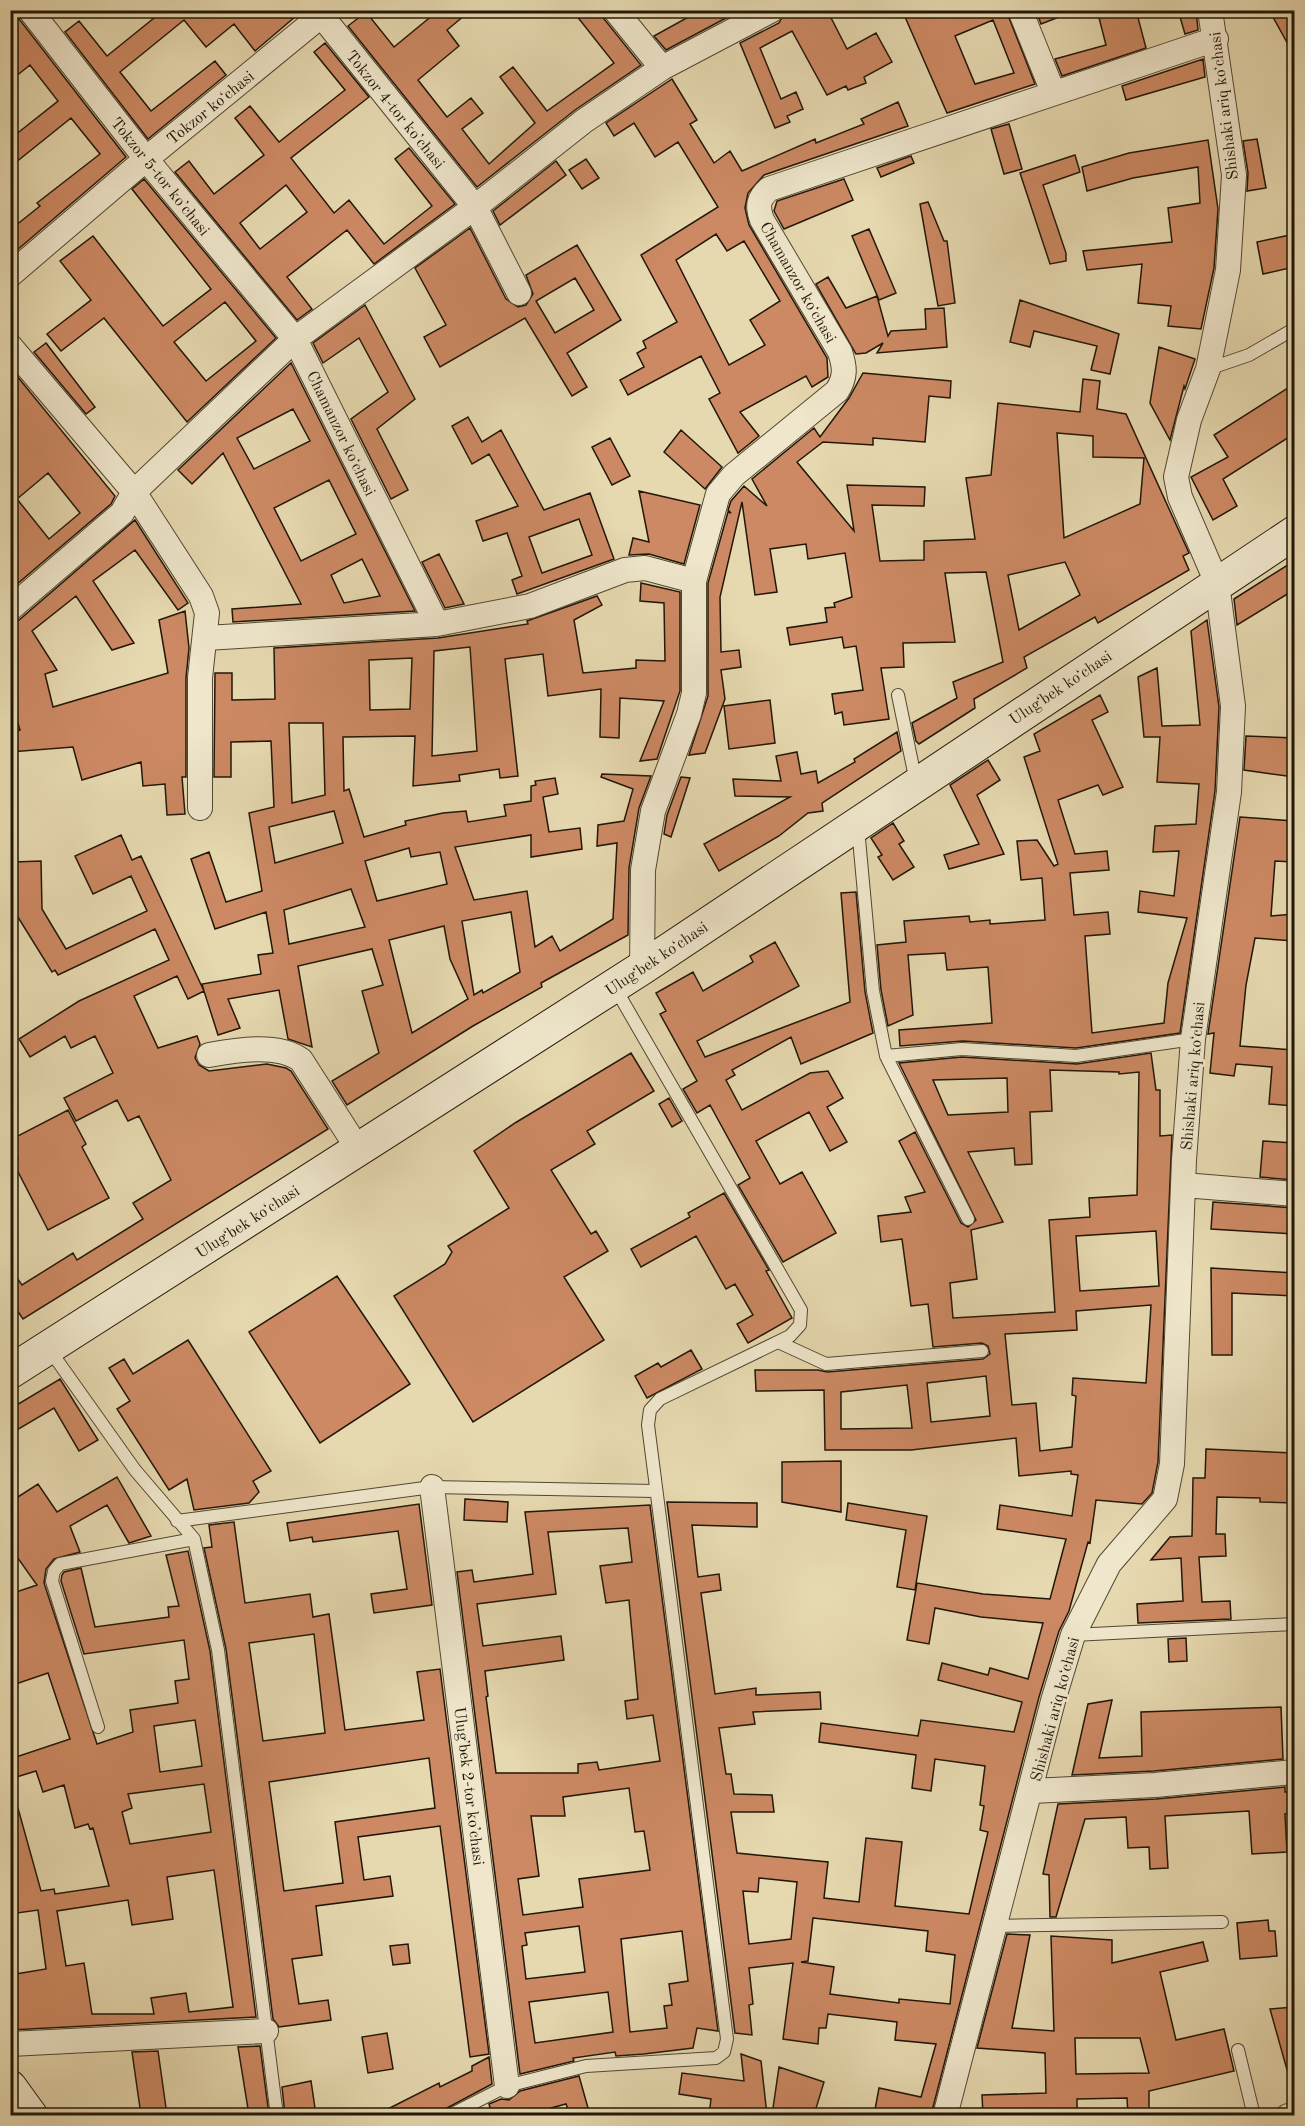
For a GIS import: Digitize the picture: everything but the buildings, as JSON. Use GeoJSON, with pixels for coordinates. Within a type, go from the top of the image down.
{"type":"FeatureCollection","features":[{"type":"Feature","properties":{"kind":"street","name":"Tokzor 5-tor koʼchasi"},"geometry":{"type":"LineString","coordinates":[[30,10],[146,159],[295,339]]}},
{"type":"Feature","properties":{"kind":"street"},"geometry":{"type":"LineString","coordinates":[[615,10],[662,68]]}},
{"type":"Feature","properties":{"kind":"street"},"geometry":{"type":"LineString","coordinates":[[10,609],[122,513],[134,492],[295,339],[475,207],[584,121],[662,68],[772,10]]}},
{"type":"Feature","properties":{"kind":"street"},"geometry":{"type":"LineString","coordinates":[[1020,10],[1053,92]]}},
{"type":"Feature","properties":{"kind":"street","name":"Shishaki ariq koʻchasi"},"geometry":{"type":"LineString","coordinates":[[945,2115],[1032,1791],[1053,1701],[1073,1635],[1110,1564],[1165,1499],[1172,1464],[1192,1039],[1229,792],[1233,706],[1217,583],[1180,497],[1176,477],[1189,420],[1208,369],[1228,270],[1234,175],[1210,10]]}},
{"type":"Feature","properties":{"kind":"street","name":"Tokzor koʻchasi"},"geometry":{"type":"LineString","coordinates":[[10,275],[322,12]]}},
{"type":"Feature","properties":{"kind":"street","name":"Tokzor 4-tor koʼchasi"},"geometry":{"type":"LineString","coordinates":[[322,12],[475,207],[519,293]]}},
{"type":"Feature","properties":{"kind":"street","name":"Chamanzor koʻchasi"},"geometry":{"type":"LineString","coordinates":[[642,968],[643,870],[653,812],[689,714],[694,693],[694,581],[718,494],[734,475],[837,391],[844,380],[840,351],[762,220],[758,208],[760,197],[769,189],[1216,39]]}},
{"type":"Feature","properties":{"kind":"street","name":"Chamanzor koʻchasi"},"geometry":{"type":"LineString","coordinates":[[295,339],[437,624]]}},
{"type":"Feature","properties":{"kind":"street"},"geometry":{"type":"LineString","coordinates":[[10,346],[134,492],[201,596],[207,613],[200,678],[200,808]]}},
{"type":"Feature","properties":{"kind":"street","name":"Ulugʻbek koʻchasi"},"geometry":{"type":"LineString","coordinates":[[10,1372],[642,968],[857,822],[1294,533]]}},
{"type":"Feature","properties":{"kind":"street"},"geometry":{"type":"LineString","coordinates":[[206,638],[437,624],[530,606],[625,570],[645,568],[694,581]]}},
{"type":"Feature","properties":{"kind":"street"},"geometry":{"type":"LineString","coordinates":[[209,1055],[271,1051],[292,1053],[301,1060],[358,1149]]}},
{"type":"Feature","properties":{"kind":"street"},"geometry":{"type":"LineString","coordinates":[[1184,1185],[1294,1194]]}},
{"type":"Feature","properties":{"kind":"street","name":"Ulugʼbek 2-tor koʼchasi"},"geometry":{"type":"LineString","coordinates":[[432,1487],[507,2086]]}},
{"type":"Feature","properties":{"kind":"street"},"geometry":{"type":"LineString","coordinates":[[1032,1791],[1155,1785],[1294,1772]]}},
{"type":"Feature","properties":{"kind":"street"},"geometry":{"type":"LineString","coordinates":[[10,2044],[266,2031]]}},
{"type":"Feature","properties":{"kind":"street"},"geometry":{"type":"LineString","coordinates":[[10,2087],[31,2115]]}},
{"type":"Feature","properties":{"kind":"street"},"geometry":{"type":"LineString","coordinates":[[1288,2115],[1294,2115]]}},
{"type":"Feature","properties":{"kind":"lane"},"geometry":{"type":"LineString","coordinates":[[1208,369],[1249,355],[1294,329]]}},
{"type":"Feature","properties":{"kind":"lane"},"geometry":{"type":"LineString","coordinates":[[898,695],[916,783]]}},
{"type":"Feature","properties":{"kind":"lane"},"geometry":{"type":"LineString","coordinates":[[857,822],[873,991],[886,1056],[968,1219]]}},
{"type":"Feature","properties":{"kind":"lane"},"geometry":{"type":"LineString","coordinates":[[448,2115],[507,2086],[586,2066],[716,2058],[724,2052],[727,2039],[648,1425],[650,1410],[660,1399],[790,1336],[800,1325],[801,1310],[614,986]]}},
{"type":"Feature","properties":{"kind":"lane"},"geometry":{"type":"LineString","coordinates":[[886,1056],[962,1049],[1076,1056],[1192,1039]]}},
{"type":"Feature","properties":{"kind":"lane"},"geometry":{"type":"LineString","coordinates":[[778,1342],[826,1364],[982,1351]]}},
{"type":"Feature","properties":{"kind":"lane"},"geometry":{"type":"LineString","coordinates":[[48,1348],[135,1470],[194,1539],[218,1650],[277,2115]]}},
{"type":"Feature","properties":{"kind":"lane"},"geometry":{"type":"LineString","coordinates":[[177,1521],[432,1487],[655,1491]]}},
{"type":"Feature","properties":{"kind":"lane"},"geometry":{"type":"LineString","coordinates":[[98,1727],[52,1581],[54,1571],[60,1564],[194,1539]]}},
{"type":"Feature","properties":{"kind":"lane"},"geometry":{"type":"LineString","coordinates":[[1073,1635],[1294,1624]]}},
{"type":"Feature","properties":{"kind":"lane"},"geometry":{"type":"LineString","coordinates":[[994,1926],[1222,1922]]}},
{"type":"Feature","properties":{"kind":"lane"},"geometry":{"type":"LineString","coordinates":[[1238,2050],[1254,2115]]}}]}
